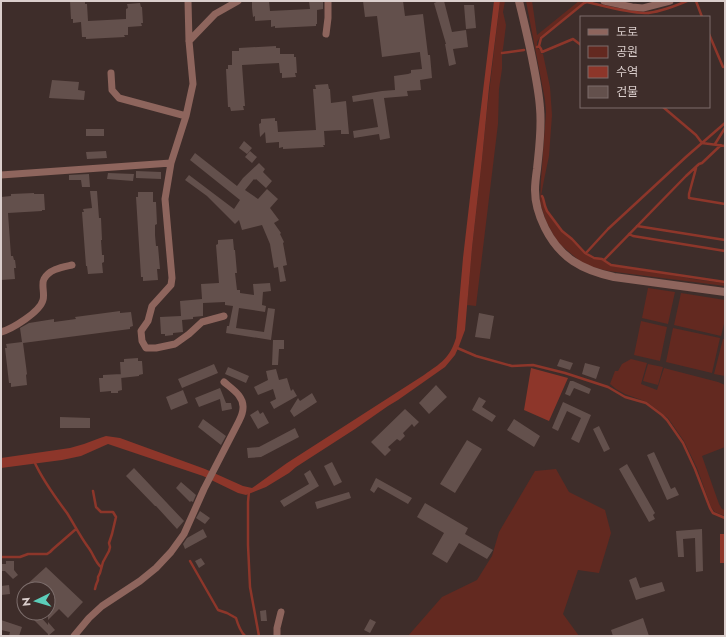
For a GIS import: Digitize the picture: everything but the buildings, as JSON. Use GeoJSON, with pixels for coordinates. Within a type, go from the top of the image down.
{"type":"FeatureCollection","features":[{"type":"Feature","properties":{"kind":"street"},"geometry":{"type":"LineString","coordinates":[[188,1],[189,41],[193,84],[186,116],[171,163],[165,199],[172,278],[171,285],[152,306],[148,320],[141,331],[142,341],[146,348],[156,348],[175,344],[202,322],[224,316]]}},
{"type":"Feature","properties":{"kind":"street"},"geometry":{"type":"LineString","coordinates":[[189,41],[215,14],[238,1]]}},
{"type":"Feature","properties":{"kind":"street"},"geometry":{"type":"LineString","coordinates":[[326,34],[328,1]]}},
{"type":"Feature","properties":{"kind":"street"},"geometry":{"type":"LineString","coordinates":[[519,1],[539,97],[540,135],[535,199],[541,220],[552,242],[573,262],[603,274],[725,292]]}},
{"type":"Feature","properties":{"kind":"street"},"geometry":{"type":"LineString","coordinates":[[604,1],[643,8],[670,1]]}},
{"type":"Feature","properties":{"kind":"street"},"geometry":{"type":"LineString","coordinates":[[111,73],[112,90],[119,98],[186,116]]}},
{"type":"Feature","properties":{"kind":"street"},"geometry":{"type":"LineString","coordinates":[[1,175],[171,163]]}},
{"type":"Feature","properties":{"kind":"street"},"geometry":{"type":"LineString","coordinates":[[1,332],[8,330],[31,315],[43,302],[44,278],[50,272],[72,265]]}},
{"type":"Feature","properties":{"kind":"street"},"geometry":{"type":"LineString","coordinates":[[74,636],[102,606],[140,581],[156,568],[171,552],[184,534],[204,489],[239,421],[243,409],[243,400],[224,382]]}},
{"type":"Feature","properties":{"kind":"street"},"geometry":{"type":"LineString","coordinates":[[277,636],[277,628],[281,612]]}},
{"type":"Feature","properties":{"kind":"green space"},"geometry":{"type":"Polygon","coordinates":[[[500,1],[505,1],[503,12],[506,25],[499,89],[498,124],[476,306],[467,305],[500,1]]]}},
{"type":"Feature","properties":{"kind":"green space"},"geometry":{"type":"Polygon","coordinates":[[[526,1],[532,1],[537,35],[579,1],[584,2],[540,37],[537,42],[537,48],[540,50],[541,54],[543,54],[550,87],[552,115],[549,156],[541,196],[547,211],[561,231],[572,239],[584,253],[593,259],[601,259],[611,266],[725,283],[725,286],[608,271],[592,267],[581,262],[556,240],[546,221],[540,203],[546,112],[526,1]]]}},
{"type":"Feature","properties":{"kind":"green space"},"geometry":{"type":"Polygon","coordinates":[[[648,288],[675,292],[668,324],[642,318],[648,288]]]}},
{"type":"Feature","properties":{"kind":"green space"},"geometry":{"type":"Polygon","coordinates":[[[681,293],[725,300],[725,320],[721,336],[674,325],[681,293]]]}},
{"type":"Feature","properties":{"kind":"green space"},"geometry":{"type":"Polygon","coordinates":[[[641,321],[667,327],[660,361],[634,355],[641,321]]]}},
{"type":"Feature","properties":{"kind":"green space"},"geometry":{"type":"Polygon","coordinates":[[[673,328],[720,338],[712,373],[666,362],[673,328]]]}},
{"type":"Feature","properties":{"kind":"green space"},"geometry":{"type":"Polygon","coordinates":[[[723,339],[725,339],[725,376],[714,374],[723,339]]]}},
{"type":"Feature","properties":{"kind":"green space"},"geometry":{"type":"Polygon","coordinates":[[[631,359],[647,363],[641,384],[657,390],[664,368],[725,385],[725,447],[702,456],[719,504],[722,509],[725,510],[725,516],[715,512],[711,507],[697,468],[684,441],[668,418],[647,402],[625,394],[610,384],[615,371],[618,371],[622,364],[631,359]]]}},
{"type":"Feature","properties":{"kind":"green space"},"geometry":{"type":"Polygon","coordinates":[[[648,364],[663,367],[658,385],[643,381],[648,364]]]}},
{"type":"Feature","properties":{"kind":"green space"},"geometry":{"type":"Polygon","coordinates":[[[556,469],[569,492],[605,510],[611,533],[599,573],[578,570],[563,614],[579,636],[408,636],[442,597],[477,580],[492,556],[499,532],[535,471],[556,469]]]}},
{"type":"Feature","properties":{"kind":"water"},"geometry":{"type":"Polygon","coordinates":[[[494,1],[500,1],[489,88],[465,330],[455,355],[445,367],[289,473],[266,487],[246,495],[238,493],[203,476],[108,444],[81,456],[1,468],[1,458],[70,448],[106,436],[120,438],[205,469],[243,486],[252,488],[287,463],[424,375],[444,360],[451,351],[456,338],[463,258],[494,1]]]}},
{"type":"Feature","properties":{"kind":"water"},"geometry":{"type":"Polygon","coordinates":[[[531,368],[568,378],[549,421],[524,410],[531,368]]]}},
{"type":"Feature","properties":{"kind":"water"},"geometry":{"type":"Polygon","coordinates":[[[720,534],[725,534],[725,563],[720,563],[720,534]]]}},
{"type":"Feature","properties":{"kind":"waterway"},"geometry":{"type":"LineString","coordinates":[[537,47],[539,46],[541,38],[587,2],[624,11],[650,13],[661,11],[687,1]]}},
{"type":"Feature","properties":{"kind":"waterway"},"geometry":{"type":"LineString","coordinates":[[696,1],[702,16]]}},
{"type":"Feature","properties":{"kind":"waterway"},"geometry":{"type":"LineString","coordinates":[[710,36],[723,67]]}},
{"type":"Feature","properties":{"kind":"waterway"},"geometry":{"type":"LineString","coordinates":[[539,46],[542,52],[573,39],[580,44]]}},
{"type":"Feature","properties":{"kind":"waterway"},"geometry":{"type":"LineString","coordinates":[[502,53],[524,50]]}},
{"type":"Feature","properties":{"kind":"waterway"},"geometry":{"type":"LineString","coordinates":[[664,108],[696,135],[702,143],[725,146]]}},
{"type":"Feature","properties":{"kind":"waterway"},"geometry":{"type":"LineString","coordinates":[[586,253],[608,229],[725,123]]}},
{"type":"Feature","properties":{"kind":"waterway"},"geometry":{"type":"LineString","coordinates":[[715,144],[725,128]]}},
{"type":"Feature","properties":{"kind":"waterway"},"geometry":{"type":"LineString","coordinates":[[604,260],[686,176],[721,145]]}},
{"type":"Feature","properties":{"kind":"waterway"},"geometry":{"type":"LineString","coordinates":[[696,168],[689,198],[725,204]]}},
{"type":"Feature","properties":{"kind":"waterway"},"geometry":{"type":"LineString","coordinates":[[542,196],[547,211],[562,231],[585,253],[594,258],[602,259],[611,265],[725,282]]}},
{"type":"Feature","properties":{"kind":"waterway"},"geometry":{"type":"LineString","coordinates":[[637,226],[725,240]]}},
{"type":"Feature","properties":{"kind":"waterway"},"geometry":{"type":"LineString","coordinates":[[629,234],[633,236],[725,251]]}},
{"type":"Feature","properties":{"kind":"waterway"},"geometry":{"type":"LineString","coordinates":[[455,347],[476,356],[512,366],[533,365],[565,373],[608,387],[625,397],[646,403],[667,420],[683,443],[710,508],[713,513],[725,518]]}},
{"type":"Feature","properties":{"kind":"waterway"},"geometry":{"type":"LineString","coordinates":[[34,461],[53,494],[67,513],[82,539],[90,549],[97,563],[101,567]]}},
{"type":"Feature","properties":{"kind":"waterway"},"geometry":{"type":"LineString","coordinates":[[93,491],[96,507],[101,512],[113,512],[116,517],[109,543],[109,551],[103,562],[95,589]]}},
{"type":"Feature","properties":{"kind":"waterway"},"geometry":{"type":"LineString","coordinates":[[249,491],[248,545],[250,587],[259,636]]}},
{"type":"Feature","properties":{"kind":"waterway"},"geometry":{"type":"LineString","coordinates":[[1,557],[20,557],[28,554],[47,554],[76,529]]}},
{"type":"Feature","properties":{"kind":"waterway"},"geometry":{"type":"LineString","coordinates":[[190,561],[218,610],[236,618],[239,628],[245,636]]}}]}
